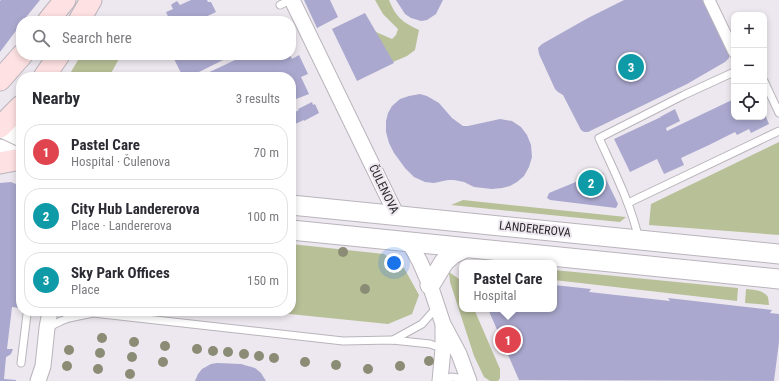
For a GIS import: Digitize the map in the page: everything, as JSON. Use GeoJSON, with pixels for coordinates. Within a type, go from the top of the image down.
{"type":"FeatureCollection","features":[{"type":"Feature","properties":{"kind":"main road"},"geometry":{"type":"LineString","coordinates":[[52,16],[64,0]]}},
{"type":"Feature","properties":{"kind":"main road"},"geometry":{"type":"LineString","coordinates":[[82,16],[91,0]]}},
{"type":"Feature","properties":{"kind":"main road"},"geometry":{"type":"LineString","coordinates":[[0,80],[18,60]]}},
{"type":"Feature","properties":{"kind":"main road"},"geometry":{"type":"LineString","coordinates":[[47,72],[56,60]]}},
{"type":"Feature","properties":{"kind":"main road"},"geometry":{"type":"LineString","coordinates":[[0,127],[16,111]]}},
{"type":"Feature","properties":{"kind":"main road"},"geometry":{"type":"LineString","coordinates":[[0,163],[16,160]]}},
{"type":"Feature","properties":{"kind":"street"},"geometry":{"type":"LineString","coordinates":[[709,0],[732,48]]}},
{"type":"Feature","properties":{"kind":"street","name":"ČULENOVA"},"geometry":{"type":"LineString","coordinates":[[287,2],[294,16]]}},
{"type":"Feature","properties":{"kind":"street","name":"ČULENOVA"},"geometry":{"type":"LineString","coordinates":[[296,20],[420,262],[430,284],[444,324],[459,354],[468,380]]}},
{"type":"Feature","properties":{"kind":"street"},"geometry":{"type":"LineString","coordinates":[[0,127],[16,135]]}},
{"type":"Feature","properties":{"kind":"street"},"geometry":{"type":"LineString","coordinates":[[0,149],[16,157]]}},
{"type":"Feature","properties":{"kind":"street","name":"LANDEREROVA"},"geometry":{"type":"LineString","coordinates":[[296,206],[779,254]]}},
{"type":"Feature","properties":{"kind":"street","name":"LANDEREROVA"},"geometry":{"type":"LineString","coordinates":[[296,231],[779,279]]}},
{"type":"Feature","properties":{"kind":"street"},"geometry":{"type":"LineString","coordinates":[[430,284],[444,262],[453,254],[465,248]]}},
{"type":"Feature","properties":{"kind":"street"},"geometry":{"type":"LineString","coordinates":[[38,381],[43,366],[49,316]]}},
{"type":"Feature","properties":{"kind":"street"},"geometry":{"type":"LineString","coordinates":[[440,381],[444,349],[444,324]]}},
{"type":"Feature","properties":{"kind":"street"},"geometry":{"type":"LineString","coordinates":[[43,366],[47,381]]}},
{"type":"Feature","properties":{"kind":"lane"},"geometry":{"type":"LineString","coordinates":[[639,240],[628,203],[599,138],[684,95],[731,73]]}},
{"type":"Feature","properties":{"kind":"lane"},"geometry":{"type":"LineString","coordinates":[[765,84],[779,112]]}},
{"type":"Feature","properties":{"kind":"lane"},"geometry":{"type":"LineString","coordinates":[[628,203],[779,131]]}},
{"type":"Feature","properties":{"kind":"lane"},"geometry":{"type":"LineString","coordinates":[[392,340],[422,324],[438,306]]}},
{"type":"Feature","properties":{"kind":"lane"},"geometry":{"type":"LineString","coordinates":[[22,363],[27,316]]}},
{"type":"Feature","properties":{"kind":"lane"},"geometry":{"type":"LineString","coordinates":[[47,328],[61,321],[77,316]]}},
{"type":"Feature","properties":{"kind":"lane"},"geometry":{"type":"LineString","coordinates":[[127,316],[343,341],[392,340],[430,344],[459,354]]}},
{"type":"Feature","properties":{"kind":"lane"},"geometry":{"type":"LineString","coordinates":[[445,381],[451,377],[468,380]]}},
{"type":"Feature","properties":{"kind":"green space"},"geometry":{"type":"Polygon","coordinates":[[[375,0],[389,0],[400,18],[408,25],[419,30],[415,50],[407,56],[363,75],[363,15],[376,32],[392,39],[396,35],[398,29],[383,14],[375,0]]]}},
{"type":"Feature","properties":{"kind":"green space"},"geometry":{"type":"Polygon","coordinates":[[[78,60],[118,60],[112,72],[71,72],[78,60]]]}},
{"type":"Feature","properties":{"kind":"green space"},"geometry":{"type":"Polygon","coordinates":[[[779,142],[779,235],[649,225],[651,204],[779,142]]]}},
{"type":"Feature","properties":{"kind":"green space"},"geometry":{"type":"Polygon","coordinates":[[[463,200],[626,217],[620,222],[451,205],[463,200]]]}},
{"type":"Feature","properties":{"kind":"green space"},"geometry":{"type":"Polygon","coordinates":[[[296,245],[384,254],[404,268],[419,295],[412,314],[388,324],[296,315],[296,245]]]}},
{"type":"Feature","properties":{"kind":"green space"},"geometry":{"type":"Polygon","coordinates":[[[557,270],[738,288],[737,301],[557,280],[557,270]]]}},
{"type":"Feature","properties":{"kind":"green space"},"geometry":{"type":"Polygon","coordinates":[[[449,272],[459,279],[459,310],[450,282],[449,272]]]}},
{"type":"Feature","properties":{"kind":"green space"},"geometry":{"type":"Polygon","coordinates":[[[746,289],[764,293],[768,297],[769,305],[745,303],[746,289]]]}},
{"type":"Feature","properties":{"kind":"green space"},"geometry":{"type":"Polygon","coordinates":[[[460,312],[475,312],[500,369],[500,378],[498,381],[490,381],[484,377],[474,356],[460,312]]]}},
{"type":"Feature","properties":{"kind":"building"},"geometry":{"type":"Polygon","coordinates":[[[40,0],[27,16],[16,16],[16,31],[0,52],[0,1],[40,0]]]}},
{"type":"Feature","properties":{"kind":"building"},"geometry":{"type":"Polygon","coordinates":[[[191,0],[207,0],[208,2],[211,2],[216,12],[208,16],[168,16],[166,12],[173,9],[172,4],[177,1],[180,5],[191,0]]]}},
{"type":"Feature","properties":{"kind":"building"},"geometry":{"type":"Polygon","coordinates":[[[304,0],[330,0],[338,17],[317,28],[304,0]]]}},
{"type":"Feature","properties":{"kind":"building"},"geometry":{"type":"Polygon","coordinates":[[[396,0],[443,0],[436,14],[427,20],[421,21],[411,18],[405,14],[396,0]]]}},
{"type":"Feature","properties":{"kind":"building"},"geometry":{"type":"Polygon","coordinates":[[[624,0],[706,0],[729,52],[729,58],[725,62],[687,84],[588,132],[584,132],[581,130],[563,95],[555,89],[539,54],[538,48],[542,44],[588,18],[624,0]]]}},
{"type":"Feature","properties":{"kind":"building"},"geometry":{"type":"Polygon","coordinates":[[[365,13],[394,63],[357,81],[332,29],[365,13]]]}},
{"type":"Feature","properties":{"kind":"building"},"geometry":{"type":"Polygon","coordinates":[[[299,55],[308,74],[301,77],[309,94],[296,99],[296,72],[210,72],[235,60],[296,60],[296,57],[299,55]]]}},
{"type":"Feature","properties":{"kind":"building"},"geometry":{"type":"Polygon","coordinates":[[[174,60],[223,60],[199,72],[180,72],[174,60]]]}},
{"type":"Feature","properties":{"kind":"building"},"geometry":{"type":"Polygon","coordinates":[[[420,94],[439,103],[452,118],[463,126],[500,119],[512,121],[521,127],[527,135],[531,145],[532,157],[524,176],[510,186],[492,189],[474,187],[464,182],[454,180],[434,183],[425,182],[414,177],[405,168],[389,143],[386,132],[386,121],[392,106],[400,99],[420,94]]]}},
{"type":"Feature","properties":{"kind":"building"},"geometry":{"type":"Polygon","coordinates":[[[731,100],[731,120],[767,119],[769,124],[751,133],[749,129],[737,135],[735,132],[681,158],[684,165],[664,174],[657,159],[630,172],[614,139],[675,109],[680,121],[666,128],[667,131],[731,100]]]}},
{"type":"Feature","properties":{"kind":"building"},"geometry":{"type":"Polygon","coordinates":[[[312,102],[313,105],[315,104],[319,113],[296,124],[296,112],[299,110],[298,109],[312,102]]]}},
{"type":"Feature","properties":{"kind":"building"},"geometry":{"type":"Polygon","coordinates":[[[600,172],[603,173],[618,204],[616,208],[550,200],[547,198],[549,193],[600,172]]]}},
{"type":"Feature","properties":{"kind":"building"},"geometry":{"type":"Polygon","coordinates":[[[11,182],[16,184],[16,307],[12,307],[7,349],[13,349],[11,354],[6,357],[4,379],[16,381],[0,381],[0,183],[11,182]]]}},
{"type":"Feature","properties":{"kind":"building"},"geometry":{"type":"Polygon","coordinates":[[[557,285],[591,289],[589,292],[670,301],[668,298],[772,310],[770,313],[779,314],[779,342],[774,381],[519,380],[489,312],[557,312],[557,285]]]}},
{"type":"Feature","properties":{"kind":"building"},"geometry":{"type":"Polygon","coordinates":[[[211,364],[241,364],[255,368],[261,373],[266,381],[195,381],[202,369],[211,364]]]}},
{"type":"Feature","properties":{"kind":"place","name":"Sky Park Offices"},"geometry":{"type":"Point","coordinates":[631,67]}},
{"type":"Feature","properties":{"kind":"place","name":"City Hub Landererova"},"geometry":{"type":"Point","coordinates":[591,183]}},
{"type":"Feature","properties":{"kind":"place","name":"Pastel Care"},"geometry":{"type":"Point","coordinates":[508,340]}}]}
